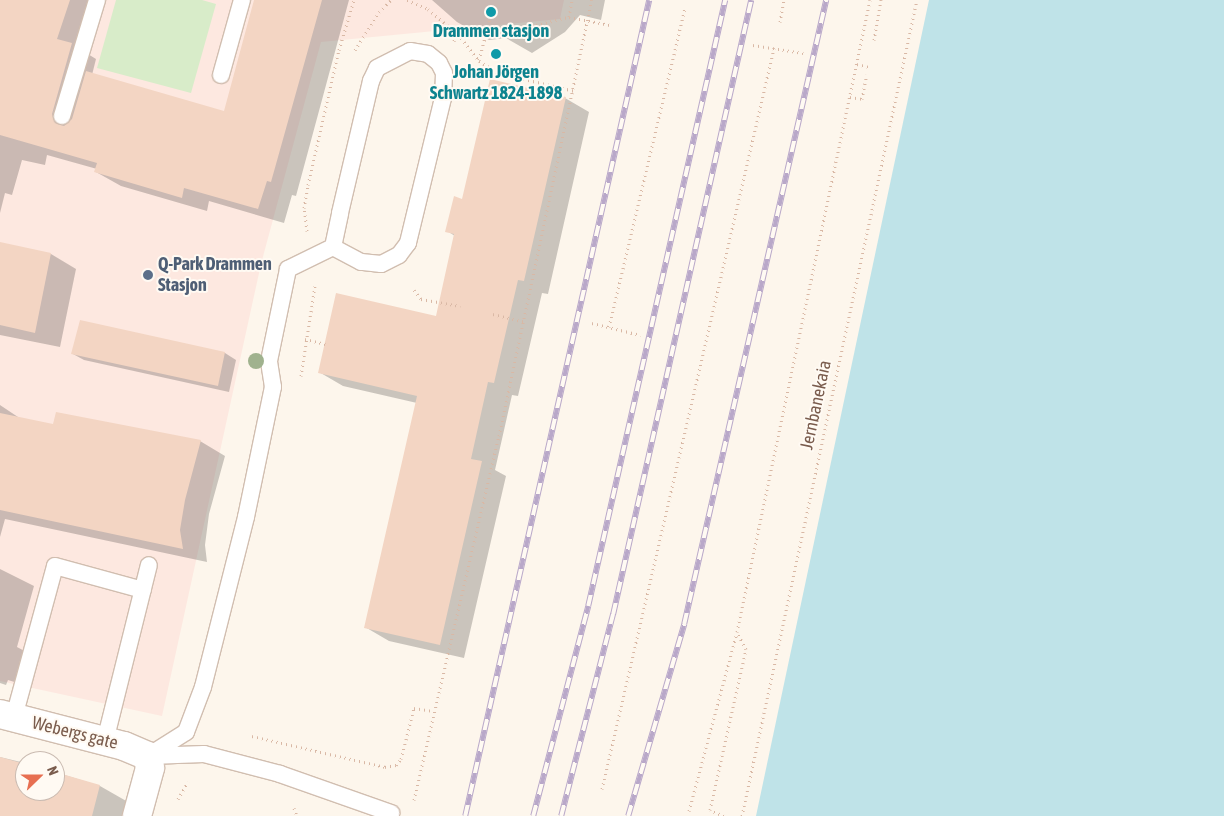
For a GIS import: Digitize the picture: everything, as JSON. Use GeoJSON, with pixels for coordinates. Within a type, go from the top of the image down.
{"type":"FeatureCollection","features":[{"type":"Feature","properties":{"kind":"street","name":"Webergs gate"},"geometry":{"type":"LineString","coordinates":[[7,716],[105,741],[148,756]]}},
{"type":"Feature","properties":{"kind":"street"},"geometry":{"type":"LineString","coordinates":[[137,816],[150,768],[148,756]]}},
{"type":"Feature","properties":{"kind":"lane"},"geometry":{"type":"LineString","coordinates":[[62,116],[97,0]]}},
{"type":"Feature","properties":{"kind":"lane"},"geometry":{"type":"LineString","coordinates":[[221,75],[242,0]]}},
{"type":"Feature","properties":{"kind":"lane"},"geometry":{"type":"LineString","coordinates":[[410,51],[428,54],[444,73],[445,90],[408,242],[399,255],[381,264],[361,262],[333,246],[377,68],[410,51]]}},
{"type":"Feature","properties":{"kind":"lane"},"geometry":{"type":"LineString","coordinates":[[148,756],[186,732],[203,687],[246,517],[273,387],[269,361],[288,269],[333,246]]}},
{"type":"Feature","properties":{"kind":"lane"},"geometry":{"type":"LineString","coordinates":[[105,741],[149,565]]}},
{"type":"Feature","properties":{"kind":"lane"},"geometry":{"type":"LineString","coordinates":[[7,716],[55,566],[143,590]]}},
{"type":"Feature","properties":{"kind":"lane"},"geometry":{"type":"LineString","coordinates":[[148,756],[210,756],[280,774],[391,813]]}},
{"type":"Feature","properties":{"kind":"path"},"geometry":{"type":"LineString","coordinates":[[311,256],[304,208],[339,50],[354,0]]}},
{"type":"Feature","properties":{"kind":"path"},"geometry":{"type":"LineString","coordinates":[[407,0],[428,9],[458,34],[479,61],[499,73],[575,91]]}},
{"type":"Feature","properties":{"kind":"path"},"geometry":{"type":"LineString","coordinates":[[568,17],[572,0]]}},
{"type":"Feature","properties":{"kind":"path"},"geometry":{"type":"LineString","coordinates":[[413,806],[524,322],[575,91],[592,0]]}},
{"type":"Feature","properties":{"kind":"path"},"geometry":{"type":"LineString","coordinates":[[780,22],[784,0]]}},
{"type":"Feature","properties":{"kind":"path"},"geometry":{"type":"LineString","coordinates":[[689,811],[737,632],[870,0]]}},
{"type":"Feature","properties":{"kind":"path"},"geometry":{"type":"LineString","coordinates":[[874,40],[881,0]]}},
{"type":"Feature","properties":{"kind":"path","name":"Jernbanekaia"},"geometry":{"type":"LineString","coordinates":[[742,816],[917,0]]}},
{"type":"Feature","properties":{"kind":"path"},"geometry":{"type":"LineString","coordinates":[[608,327],[685,7]]}},
{"type":"Feature","properties":{"kind":"path"},"geometry":{"type":"LineString","coordinates":[[488,28],[536,25],[568,17],[610,25]]}},
{"type":"Feature","properties":{"kind":"path"},"geometry":{"type":"LineString","coordinates":[[479,61],[490,18]]}},
{"type":"Feature","properties":{"kind":"path"},"geometry":{"type":"LineString","coordinates":[[458,34],[460,23]]}},
{"type":"Feature","properties":{"kind":"path"},"geometry":{"type":"LineString","coordinates":[[754,44],[803,53]]}},
{"type":"Feature","properties":{"kind":"path"},"geometry":{"type":"LineString","coordinates":[[602,789],[774,48]]}},
{"type":"Feature","properties":{"kind":"path"},"geometry":{"type":"LineString","coordinates":[[857,64],[869,67]]}},
{"type":"Feature","properties":{"kind":"path"},"geometry":{"type":"LineString","coordinates":[[850,97],[862,99],[867,74]]}},
{"type":"Feature","properties":{"kind":"path"},"geometry":{"type":"LineString","coordinates":[[414,290],[421,299],[460,306]]}},
{"type":"Feature","properties":{"kind":"path"},"geometry":{"type":"LineString","coordinates":[[493,314],[524,322]]}},
{"type":"Feature","properties":{"kind":"path"},"geometry":{"type":"LineString","coordinates":[[592,323],[641,335]]}},
{"type":"Feature","properties":{"kind":"path"},"geometry":{"type":"LineString","coordinates":[[305,339],[324,344]]}},
{"type":"Feature","properties":{"kind":"path"},"geometry":{"type":"LineString","coordinates":[[724,816],[710,810],[746,649],[737,632]]}},
{"type":"Feature","properties":{"kind":"path"},"geometry":{"type":"LineString","coordinates":[[248,735],[385,767],[396,765],[401,759],[414,708],[434,711]]}},
{"type":"Feature","properties":{"kind":"shaded area"},"geometry":{"type":"Polygon","coordinates":[[[0,0],[564,0],[560,19],[321,42],[261,264],[162,716],[0,681],[0,0]]]}},
{"type":"Feature","properties":{"kind":"green space"},"geometry":{"type":"Polygon","coordinates":[[[116,0],[202,0],[216,4],[191,93],[97,68],[116,0]]]}},
{"type":"Feature","properties":{"kind":"water"},"geometry":{"type":"Polygon","coordinates":[[[929,0],[1224,0],[1224,816],[756,816],[929,0]]]}},
{"type":"Feature","properties":{"kind":"building"},"geometry":{"type":"Polygon","coordinates":[[[0,0],[70,0],[57,39],[72,43],[52,114],[55,123],[64,126],[72,119],[86,71],[224,111],[254,0],[322,0],[271,182],[267,181],[258,209],[184,188],[182,198],[94,172],[97,163],[0,135],[0,0]]]}},
{"type":"Feature","properties":{"kind":"building"},"geometry":{"type":"Polygon","coordinates":[[[490,79],[566,97],[524,281],[518,280],[494,383],[488,382],[471,459],[482,461],[440,645],[364,628],[417,396],[318,373],[336,293],[436,316],[454,234],[445,232],[454,196],[462,199],[490,79]]]}},
{"type":"Feature","properties":{"kind":"building"},"geometry":{"type":"Polygon","coordinates":[[[0,242],[51,253],[35,333],[0,325],[0,242]]]}},
{"type":"Feature","properties":{"kind":"building"},"geometry":{"type":"Polygon","coordinates":[[[80,320],[225,352],[218,386],[71,354],[80,320]]]}},
{"type":"Feature","properties":{"kind":"building"},"geometry":{"type":"Polygon","coordinates":[[[56,412],[201,440],[185,500],[180,530],[183,549],[0,510],[0,413],[53,424],[56,412]]]}},
{"type":"Feature","properties":{"kind":"building"},"geometry":{"type":"Polygon","coordinates":[[[0,757],[15,761],[15,801],[65,801],[65,775],[100,785],[92,816],[0,816],[0,757]]]}},
{"type":"Feature","properties":{"kind":"railway"},"geometry":{"type":"LineString","coordinates":[[465,816],[649,0]]}},
{"type":"Feature","properties":{"kind":"railway"},"geometry":{"type":"LineString","coordinates":[[533,816],[588,606],[725,0]]}},
{"type":"Feature","properties":{"kind":"railway"},"geometry":{"type":"LineString","coordinates":[[561,816],[613,614],[751,0]]}},
{"type":"Feature","properties":{"kind":"railway"},"geometry":{"type":"LineString","coordinates":[[628,816],[684,624],[826,0]]}},
{"type":"Feature","properties":{"kind":"place","name":"Drammen stasjon"},"geometry":{"type":"Point","coordinates":[491,12]}},
{"type":"Feature","properties":{"kind":"place","name":"Johan Jörgen Schwartz 1824-1898"},"geometry":{"type":"Point","coordinates":[496,54]}},
{"type":"Feature","properties":{"kind":"place","name":"Q-Park Drammen Stasjon"},"geometry":{"type":"Point","coordinates":[148,275]}}]}
